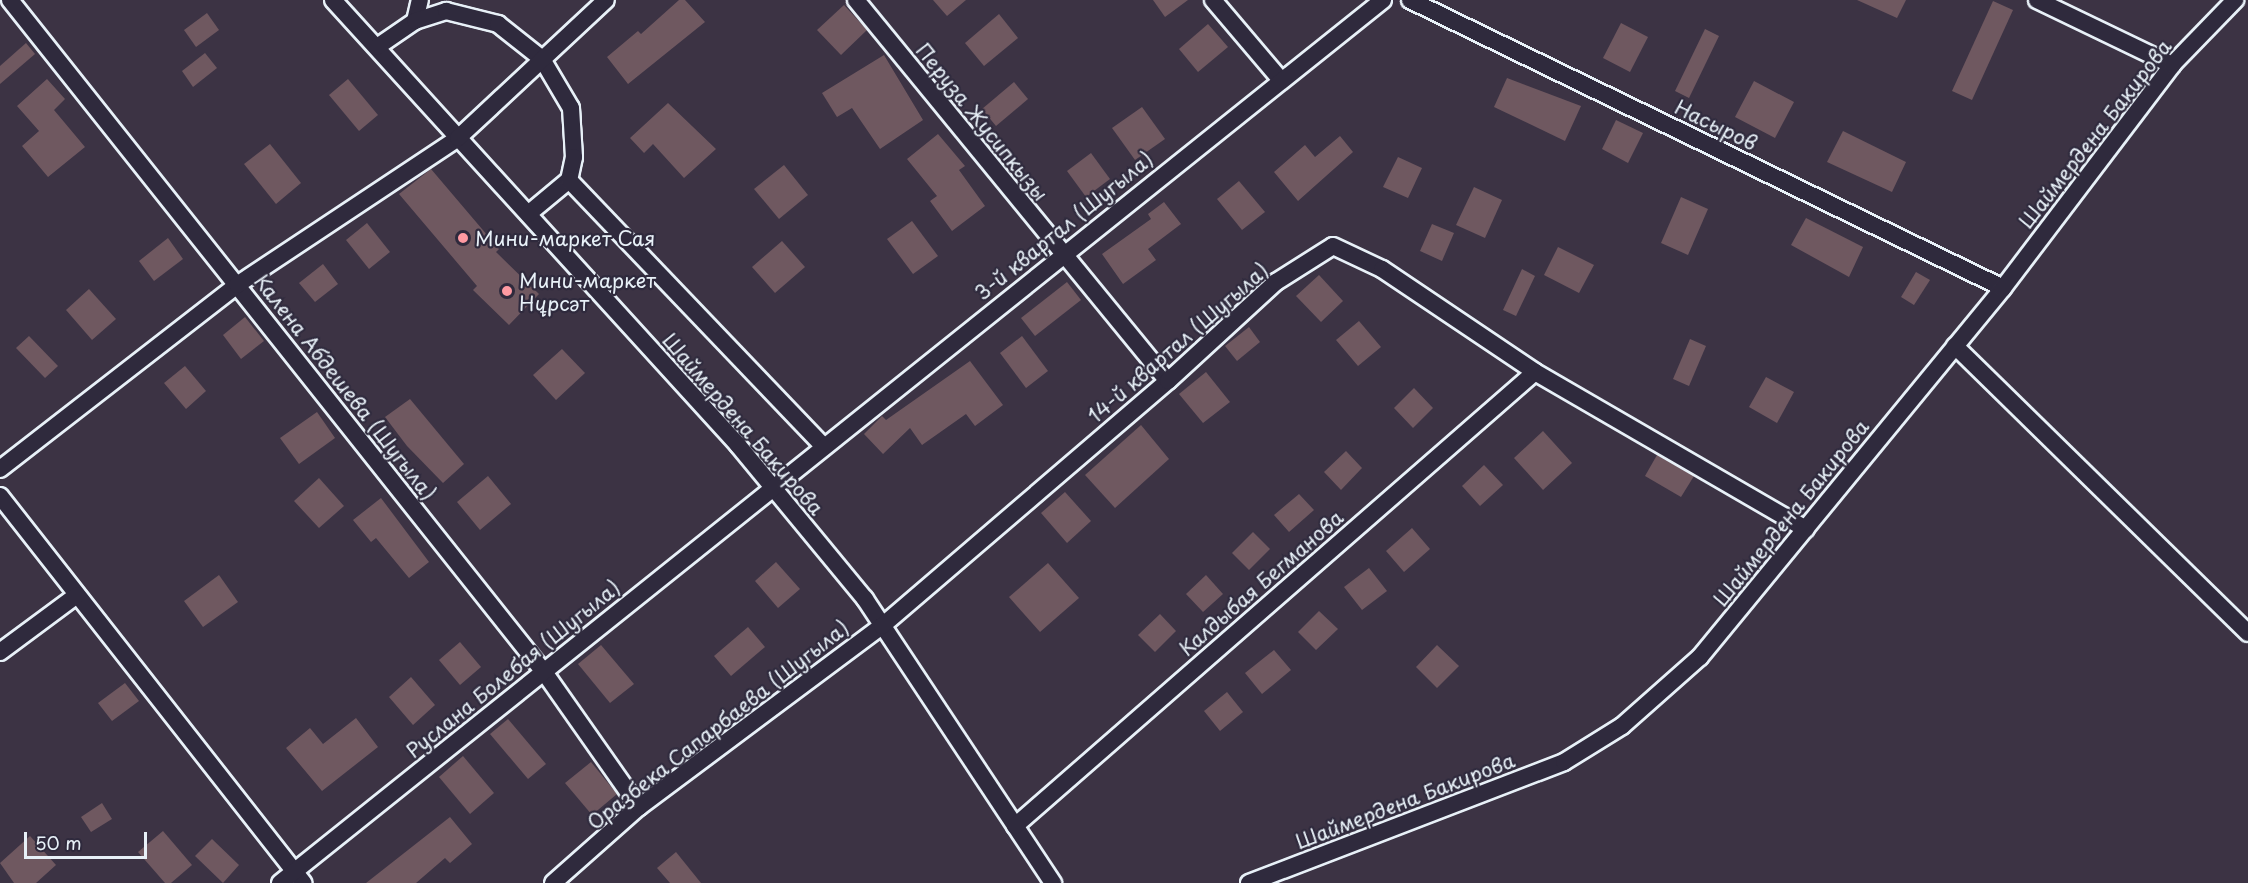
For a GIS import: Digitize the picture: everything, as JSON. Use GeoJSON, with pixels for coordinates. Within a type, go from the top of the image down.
{"type":"FeatureCollection","features":[{"type":"Feature","properties":{"kind":"street","name":"Калена Абдешева (Шугыла)"},"geometry":{"type":"LineString","coordinates":[[10,0],[544,672],[639,807]]}},
{"type":"Feature","properties":{"kind":"street","name":"Шаймердена Бакирова"},"geometry":{"type":"LineString","coordinates":[[333,0],[773,488],[882,626],[1053,883]]}},
{"type":"Feature","properties":{"kind":"street"},"geometry":{"type":"LineString","coordinates":[[415,21],[420,0]]}},
{"type":"Feature","properties":{"kind":"street"},"geometry":{"type":"LineString","coordinates":[[0,469],[237,285],[458,138],[606,0]]}},
{"type":"Feature","properties":{"kind":"street","name":"Перуза Жусипкызы"},"geometry":{"type":"LineString","coordinates":[[856,0],[1168,381]]}},
{"type":"Feature","properties":{"kind":"street"},"geometry":{"type":"LineString","coordinates":[[1213,0],[1280,79]]}},
{"type":"Feature","properties":{"kind":"street","name":"3-й квартал (Шугыла)"},"geometry":{"type":"LineString","coordinates":[[773,488],[1280,79],[1383,0]]}},
{"type":"Feature","properties":{"kind":"street","name":"Насыров"},"geometry":{"type":"LineString","coordinates":[[1410,0],[2003,288]]}},
{"type":"Feature","properties":{"kind":"street"},"geometry":{"type":"LineString","coordinates":[[2037,0],[2172,65]]}},
{"type":"Feature","properties":{"kind":"street","name":"Шаймердена Бакирова"},"geometry":{"type":"LineString","coordinates":[[1249,883],[1564,762],[1622,726],[1700,657],[2003,288],[2172,65],[2235,0]]}},
{"type":"Feature","properties":{"kind":"street"},"geometry":{"type":"LineString","coordinates":[[377,47],[415,21],[446,11],[498,24],[542,59],[571,108],[574,157],[569,180],[528,214]]}},
{"type":"Feature","properties":{"kind":"street"},"geometry":{"type":"LineString","coordinates":[[569,180],[824,447]]}},
{"type":"Feature","properties":{"kind":"street","name":"14-й квартал (Шугыла)"},"geometry":{"type":"LineString","coordinates":[[882,626],[1168,381],[1276,282],[1333,246],[1382,269],[1535,372],[1806,530]]}},
{"type":"Feature","properties":{"kind":"street"},"geometry":{"type":"LineString","coordinates":[[1955,346],[2248,633]]}},
{"type":"Feature","properties":{"kind":"street","name":"Калдыбая Бегманова"},"geometry":{"type":"LineString","coordinates":[[1015,826],[1535,372]]}},
{"type":"Feature","properties":{"kind":"street","name":"Руслана Болебая (Шугыла)"},"geometry":{"type":"LineString","coordinates":[[280,883],[298,877],[544,672],[773,488]]}},
{"type":"Feature","properties":{"kind":"street"},"geometry":{"type":"LineString","coordinates":[[0,496],[298,877]]}},
{"type":"Feature","properties":{"kind":"street"},"geometry":{"type":"LineString","coordinates":[[0,651],[77,594]]}},
{"type":"Feature","properties":{"kind":"street","name":"Оразбека Сапарбаева (Шугыла)"},"geometry":{"type":"LineString","coordinates":[[553,883],[639,807],[882,626]]}},
{"type":"Feature","properties":{"kind":"building"},"geometry":{"type":"Polygon","coordinates":[[[679,0],[685,0],[705,22],[628,84],[607,57],[638,31],[641,34],[679,0]]]}},
{"type":"Feature","properties":{"kind":"building"},"geometry":{"type":"Polygon","coordinates":[[[933,0],[966,0],[947,16],[933,0]]]}},
{"type":"Feature","properties":{"kind":"building"},"geometry":{"type":"Polygon","coordinates":[[[1153,0],[1188,0],[1165,17],[1153,0]]]}},
{"type":"Feature","properties":{"kind":"building"},"geometry":{"type":"Polygon","coordinates":[[[1857,0],[1906,0],[1897,18],[1857,0]]]}},
{"type":"Feature","properties":{"kind":"building"},"geometry":{"type":"Polygon","coordinates":[[[1993,1],[2013,10],[1972,100],[1952,91],[1993,1]]]}},
{"type":"Feature","properties":{"kind":"building"},"geometry":{"type":"Polygon","coordinates":[[[844,5],[867,30],[841,55],[817,30],[844,5]]]}},
{"type":"Feature","properties":{"kind":"building"},"geometry":{"type":"Polygon","coordinates":[[[207,13],[219,30],[196,47],[184,30],[207,13]]]}},
{"type":"Feature","properties":{"kind":"building"},"geometry":{"type":"Polygon","coordinates":[[[999,14],[1018,38],[984,66],[965,43],[999,14]]]}},
{"type":"Feature","properties":{"kind":"building"},"geometry":{"type":"Polygon","coordinates":[[[1621,23],[1648,37],[1630,72],[1603,58],[1621,23]]]}},
{"type":"Feature","properties":{"kind":"building"},"geometry":{"type":"Polygon","coordinates":[[[1208,24],[1228,47],[1198,72],[1179,49],[1208,24]]]}},
{"type":"Feature","properties":{"kind":"building"},"geometry":{"type":"Polygon","coordinates":[[[1705,29],[1719,36],[1689,98],[1675,91],[1705,29]]]}},
{"type":"Feature","properties":{"kind":"building"},"geometry":{"type":"Polygon","coordinates":[[[26,43],[35,54],[0,84],[0,66],[26,43]]]}},
{"type":"Feature","properties":{"kind":"building"},"geometry":{"type":"Polygon","coordinates":[[[205,53],[217,68],[193,87],[182,71],[205,53]]]}},
{"type":"Feature","properties":{"kind":"building"},"geometry":{"type":"Polygon","coordinates":[[[884,55],[923,120],[880,149],[852,108],[837,117],[822,93],[884,55]]]}},
{"type":"Feature","properties":{"kind":"building"},"geometry":{"type":"Polygon","coordinates":[[[1507,78],[1581,106],[1565,141],[1494,107],[1507,78]]]}},
{"type":"Feature","properties":{"kind":"building"},"geometry":{"type":"Polygon","coordinates":[[[47,79],[65,99],[54,110],[85,147],[48,177],[22,146],[39,131],[17,106],[47,79]]]}},
{"type":"Feature","properties":{"kind":"building"},"geometry":{"type":"Polygon","coordinates":[[[348,79],[378,115],[359,131],[329,95],[348,79]]]}},
{"type":"Feature","properties":{"kind":"building"},"geometry":{"type":"Polygon","coordinates":[[[1754,81],[1794,102],[1775,138],[1735,117],[1754,81]]]}},
{"type":"Feature","properties":{"kind":"building"},"geometry":{"type":"Polygon","coordinates":[[[1014,82],[1028,99],[996,126],[982,109],[1014,82]]]}},
{"type":"Feature","properties":{"kind":"building"},"geometry":{"type":"Polygon","coordinates":[[[668,103],[716,149],[684,178],[653,144],[644,153],[630,138],[668,103]]]}},
{"type":"Feature","properties":{"kind":"building"},"geometry":{"type":"Polygon","coordinates":[[[1142,107],[1165,139],[1135,160],[1112,128],[1142,107]]]}},
{"type":"Feature","properties":{"kind":"building"},"geometry":{"type":"Polygon","coordinates":[[[1616,120],[1643,133],[1628,163],[1602,149],[1616,120]]]}},
{"type":"Feature","properties":{"kind":"building"},"geometry":{"type":"Polygon","coordinates":[[[1843,131],[1906,162],[1892,192],[1827,162],[1843,131]]]}},
{"type":"Feature","properties":{"kind":"building"},"geometry":{"type":"Polygon","coordinates":[[[938,134],[965,166],[959,170],[985,206],[952,231],[930,201],[937,196],[907,159],[938,134]]]}},
{"type":"Feature","properties":{"kind":"building"},"geometry":{"type":"Polygon","coordinates":[[[1340,136],[1353,152],[1298,201],[1274,172],[1305,145],[1315,157],[1340,136]]]}},
{"type":"Feature","properties":{"kind":"building"},"geometry":{"type":"Polygon","coordinates":[[[270,144],[301,183],[276,204],[244,164],[270,144]]]}},
{"type":"Feature","properties":{"kind":"building"},"geometry":{"type":"Polygon","coordinates":[[[1091,153],[1110,179],[1086,197],[1067,171],[1091,153]]]}},
{"type":"Feature","properties":{"kind":"building"},"geometry":{"type":"Polygon","coordinates":[[[1398,157],[1422,168],[1408,198],[1383,187],[1398,157]]]}},
{"type":"Feature","properties":{"kind":"building"},"geometry":{"type":"Polygon","coordinates":[[[784,165],[808,195],[779,219],[754,189],[784,165]]]}},
{"type":"Feature","properties":{"kind":"building"},"geometry":{"type":"Polygon","coordinates":[[[431,169],[499,249],[496,252],[539,294],[509,325],[473,290],[477,286],[399,194],[431,169]]]}},
{"type":"Feature","properties":{"kind":"building"},"geometry":{"type":"Polygon","coordinates":[[[1239,181],[1265,212],[1242,230],[1217,199],[1239,181]]]}},
{"type":"Feature","properties":{"kind":"building"},"geometry":{"type":"Polygon","coordinates":[[[1474,187],[1502,200],[1485,238],[1456,225],[1474,187]]]}},
{"type":"Feature","properties":{"kind":"building"},"geometry":{"type":"Polygon","coordinates":[[[1681,197],[1708,209],[1688,255],[1661,243],[1681,197]]]}},
{"type":"Feature","properties":{"kind":"building"},"geometry":{"type":"Polygon","coordinates":[[[1164,202],[1181,224],[1148,249],[1156,260],[1123,284],[1102,254],[1151,219],[1148,214],[1164,202]]]}},
{"type":"Feature","properties":{"kind":"building"},"geometry":{"type":"Polygon","coordinates":[[[1806,218],[1863,247],[1849,277],[1791,245],[1806,218]]]}},
{"type":"Feature","properties":{"kind":"building"},"geometry":{"type":"Polygon","coordinates":[[[912,221],[938,256],[913,274],[887,239],[912,221]]]}},
{"type":"Feature","properties":{"kind":"building"},"geometry":{"type":"Polygon","coordinates":[[[367,223],[390,252],[369,269],[346,240],[367,223]]]}},
{"type":"Feature","properties":{"kind":"building"},"geometry":{"type":"Polygon","coordinates":[[[1432,224],[1454,233],[1442,261],[1420,251],[1432,224]]]}},
{"type":"Feature","properties":{"kind":"building"},"geometry":{"type":"Polygon","coordinates":[[[168,238],[183,259],[154,281],[139,261],[168,238]]]}},
{"type":"Feature","properties":{"kind":"building"},"geometry":{"type":"Polygon","coordinates":[[[782,241],[805,267],[775,293],[752,267],[782,241]]]}},
{"type":"Feature","properties":{"kind":"building"},"geometry":{"type":"Polygon","coordinates":[[[1558,247],[1594,265],[1579,293],[1544,275],[1558,247]]]}},
{"type":"Feature","properties":{"kind":"building"},"geometry":{"type":"Polygon","coordinates":[[[323,264],[338,284],[315,302],[299,283],[323,264]]]}},
{"type":"Feature","properties":{"kind":"building"},"geometry":{"type":"Polygon","coordinates":[[[1522,269],[1535,276],[1516,316],[1503,310],[1522,269]]]}},
{"type":"Feature","properties":{"kind":"building"},"geometry":{"type":"Polygon","coordinates":[[[1916,272],[1930,280],[1914,305],[1901,297],[1916,272]]]}},
{"type":"Feature","properties":{"kind":"building"},"geometry":{"type":"Polygon","coordinates":[[[1319,275],[1343,301],[1321,322],[1296,296],[1319,275]]]}},
{"type":"Feature","properties":{"kind":"building"},"geometry":{"type":"Polygon","coordinates":[[[1067,282],[1081,300],[1035,336],[1021,318],[1067,282]]]}},
{"type":"Feature","properties":{"kind":"building"},"geometry":{"type":"Polygon","coordinates":[[[89,289],[116,319],[92,340],[66,310],[89,289]]]}},
{"type":"Feature","properties":{"kind":"building"},"geometry":{"type":"Polygon","coordinates":[[[245,317],[264,341],[241,359],[223,335],[245,317]]]}},
{"type":"Feature","properties":{"kind":"building"},"geometry":{"type":"Polygon","coordinates":[[[1359,321],[1381,347],[1358,366],[1336,340],[1359,321]]]}},
{"type":"Feature","properties":{"kind":"building"},"geometry":{"type":"Polygon","coordinates":[[[1249,327],[1260,342],[1237,361],[1225,346],[1249,327]]]}},
{"type":"Feature","properties":{"kind":"building"},"geometry":{"type":"Polygon","coordinates":[[[29,336],[58,366],[45,378],[16,348],[29,336]]]}},
{"type":"Feature","properties":{"kind":"building"},"geometry":{"type":"Polygon","coordinates":[[[1022,336],[1048,371],[1026,388],[1000,353],[1022,336]]]}},
{"type":"Feature","properties":{"kind":"building"},"geometry":{"type":"Polygon","coordinates":[[[1690,339],[1706,346],[1689,386],[1673,379],[1690,339]]]}},
{"type":"Feature","properties":{"kind":"building"},"geometry":{"type":"Polygon","coordinates":[[[562,349],[585,373],[556,400],[533,375],[562,349]]]}},
{"type":"Feature","properties":{"kind":"building"},"geometry":{"type":"Polygon","coordinates":[[[970,361],[1003,405],[975,426],[966,414],[922,445],[910,428],[883,454],[864,434],[882,416],[886,420],[970,361]]]}},
{"type":"Feature","properties":{"kind":"building"},"geometry":{"type":"Polygon","coordinates":[[[185,366],[206,391],[186,409],[164,383],[185,366]]]}},
{"type":"Feature","properties":{"kind":"building"},"geometry":{"type":"Polygon","coordinates":[[[1206,372],[1230,402],[1203,423],[1179,394],[1206,372]]]}},
{"type":"Feature","properties":{"kind":"building"},"geometry":{"type":"Polygon","coordinates":[[[1766,377],[1794,392],[1777,423],[1749,407],[1766,377]]]}},
{"type":"Feature","properties":{"kind":"building"},"geometry":{"type":"Polygon","coordinates":[[[1414,388],[1433,408],[1413,428],[1394,408],[1414,388]]]}},
{"type":"Feature","properties":{"kind":"building"},"geometry":{"type":"Polygon","coordinates":[[[410,399],[464,464],[443,483],[407,446],[385,417],[410,399]]]}},
{"type":"Feature","properties":{"kind":"building"},"geometry":{"type":"Polygon","coordinates":[[[317,412],[335,438],[299,464],[280,438],[317,412]]]}},
{"type":"Feature","properties":{"kind":"building"},"geometry":{"type":"Polygon","coordinates":[[[1141,425],[1169,459],[1115,508],[1085,475],[1141,425]]]}},
{"type":"Feature","properties":{"kind":"building"},"geometry":{"type":"Polygon","coordinates":[[[1543,431],[1572,463],[1543,490],[1514,458],[1543,431]]]}},
{"type":"Feature","properties":{"kind":"building"},"geometry":{"type":"Polygon","coordinates":[[[1346,451],[1362,468],[1341,490],[1324,472],[1346,451]]]}},
{"type":"Feature","properties":{"kind":"building"},"geometry":{"type":"Polygon","coordinates":[[[1657,455],[1694,476],[1681,497],[1645,476],[1657,455]]]}},
{"type":"Feature","properties":{"kind":"building"},"geometry":{"type":"Polygon","coordinates":[[[1484,465],[1503,485],[1480,506],[1462,486],[1484,465]]]}},
{"type":"Feature","properties":{"kind":"building"},"geometry":{"type":"Polygon","coordinates":[[[488,476],[511,504],[480,530],[457,502],[488,476]]]}},
{"type":"Feature","properties":{"kind":"building"},"geometry":{"type":"Polygon","coordinates":[[[319,478],[344,506],[319,528],[294,501],[319,478]]]}},
{"type":"Feature","properties":{"kind":"building"},"geometry":{"type":"Polygon","coordinates":[[[1065,492],[1091,521],[1067,543],[1041,513],[1065,492]]]}},
{"type":"Feature","properties":{"kind":"building"},"geometry":{"type":"Polygon","coordinates":[[[1299,494],[1314,510],[1289,532],[1274,515],[1299,494]]]}},
{"type":"Feature","properties":{"kind":"building"},"geometry":{"type":"Polygon","coordinates":[[[381,498],[429,562],[409,578],[376,538],[371,542],[353,520],[381,498]]]}},
{"type":"Feature","properties":{"kind":"building"},"geometry":{"type":"Polygon","coordinates":[[[1412,528],[1430,549],[1404,572],[1386,551],[1412,528]]]}},
{"type":"Feature","properties":{"kind":"building"},"geometry":{"type":"Polygon","coordinates":[[[1253,532],[1270,549],[1249,570],[1232,553],[1253,532]]]}},
{"type":"Feature","properties":{"kind":"building"},"geometry":{"type":"Polygon","coordinates":[[[776,562],[800,589],[778,608],[755,581],[776,562]]]}},
{"type":"Feature","properties":{"kind":"building"},"geometry":{"type":"Polygon","coordinates":[[[1048,563],[1079,598],[1040,632],[1009,597],[1048,563]]]}},
{"type":"Feature","properties":{"kind":"building"},"geometry":{"type":"Polygon","coordinates":[[[1369,568],[1387,591],[1362,610],[1344,587],[1369,568]]]}},
{"type":"Feature","properties":{"kind":"building"},"geometry":{"type":"Polygon","coordinates":[[[219,575],[238,602],[203,627],[184,601],[219,575]]]}},
{"type":"Feature","properties":{"kind":"building"},"geometry":{"type":"Polygon","coordinates":[[[1206,575],[1223,594],[1203,612],[1186,594],[1206,575]]]}},
{"type":"Feature","properties":{"kind":"building"},"geometry":{"type":"Polygon","coordinates":[[[1319,611],[1338,629],[1316,650],[1298,632],[1319,611]]]}},
{"type":"Feature","properties":{"kind":"building"},"geometry":{"type":"Polygon","coordinates":[[[1160,614],[1176,631],[1155,652],[1138,635],[1160,614]]]}},
{"type":"Feature","properties":{"kind":"building"},"geometry":{"type":"Polygon","coordinates":[[[748,627],[765,647],[731,676],[714,656],[748,627]]]}},
{"type":"Feature","properties":{"kind":"building"},"geometry":{"type":"Polygon","coordinates":[[[460,642],[481,667],[460,685],[439,660],[460,642]]]}},
{"type":"Feature","properties":{"kind":"building"},"geometry":{"type":"Polygon","coordinates":[[[601,645],[634,684],[610,703],[578,664],[601,645]]]}},
{"type":"Feature","properties":{"kind":"building"},"geometry":{"type":"Polygon","coordinates":[[[1437,645],[1459,666],[1437,688],[1416,667],[1437,645]]]}},
{"type":"Feature","properties":{"kind":"building"},"geometry":{"type":"Polygon","coordinates":[[[1274,650],[1291,670],[1262,694],[1245,673],[1274,650]]]}},
{"type":"Feature","properties":{"kind":"building"},"geometry":{"type":"Polygon","coordinates":[[[411,677],[435,705],[413,725],[389,697],[411,677]]]}},
{"type":"Feature","properties":{"kind":"building"},"geometry":{"type":"Polygon","coordinates":[[[125,683],[139,701],[112,721],[98,703],[125,683]]]}},
{"type":"Feature","properties":{"kind":"building"},"geometry":{"type":"Polygon","coordinates":[[[1227,692],[1243,712],[1220,731],[1204,711],[1227,692]]]}},
{"type":"Feature","properties":{"kind":"building"},"geometry":{"type":"Polygon","coordinates":[[[356,718],[378,747],[322,791],[286,748],[310,728],[323,744],[356,718]]]}},
{"type":"Feature","properties":{"kind":"building"},"geometry":{"type":"Polygon","coordinates":[[[508,719],[546,764],[528,779],[490,734],[508,719]]]}},
{"type":"Feature","properties":{"kind":"building"},"geometry":{"type":"Polygon","coordinates":[[[463,756],[494,793],[470,814],[439,777],[463,756]]]}},
{"type":"Feature","properties":{"kind":"building"},"geometry":{"type":"Polygon","coordinates":[[[591,762],[617,794],[592,815],[565,783],[591,762]]]}},
{"type":"Feature","properties":{"kind":"building"},"geometry":{"type":"Polygon","coordinates":[[[102,803],[112,819],[91,832],[81,817],[102,803]]]}},
{"type":"Feature","properties":{"kind":"building"},"geometry":{"type":"Polygon","coordinates":[[[450,817],[472,844],[450,863],[445,858],[416,883],[366,883],[450,817]]]}},
{"type":"Feature","properties":{"kind":"building"},"geometry":{"type":"Polygon","coordinates":[[[163,831],[192,865],[171,883],[165,883],[138,852],[163,831]]]}},
{"type":"Feature","properties":{"kind":"building"},"geometry":{"type":"Polygon","coordinates":[[[30,836],[56,865],[36,883],[14,883],[0,863],[30,836]]]}},
{"type":"Feature","properties":{"kind":"building"},"geometry":{"type":"Polygon","coordinates":[[[212,839],[239,865],[223,883],[195,856],[212,839]]]}},
{"type":"Feature","properties":{"kind":"building"},"geometry":{"type":"Polygon","coordinates":[[[676,852],[701,883],[670,883],[657,868],[676,852]]]}},
{"type":"Feature","properties":{"kind":"place","name":"Мини-маркет Сая"},"geometry":{"type":"Point","coordinates":[463,238]}},
{"type":"Feature","properties":{"kind":"place","name":"Мини-маркет Нұрсәт"},"geometry":{"type":"Point","coordinates":[507,291]}}]}
